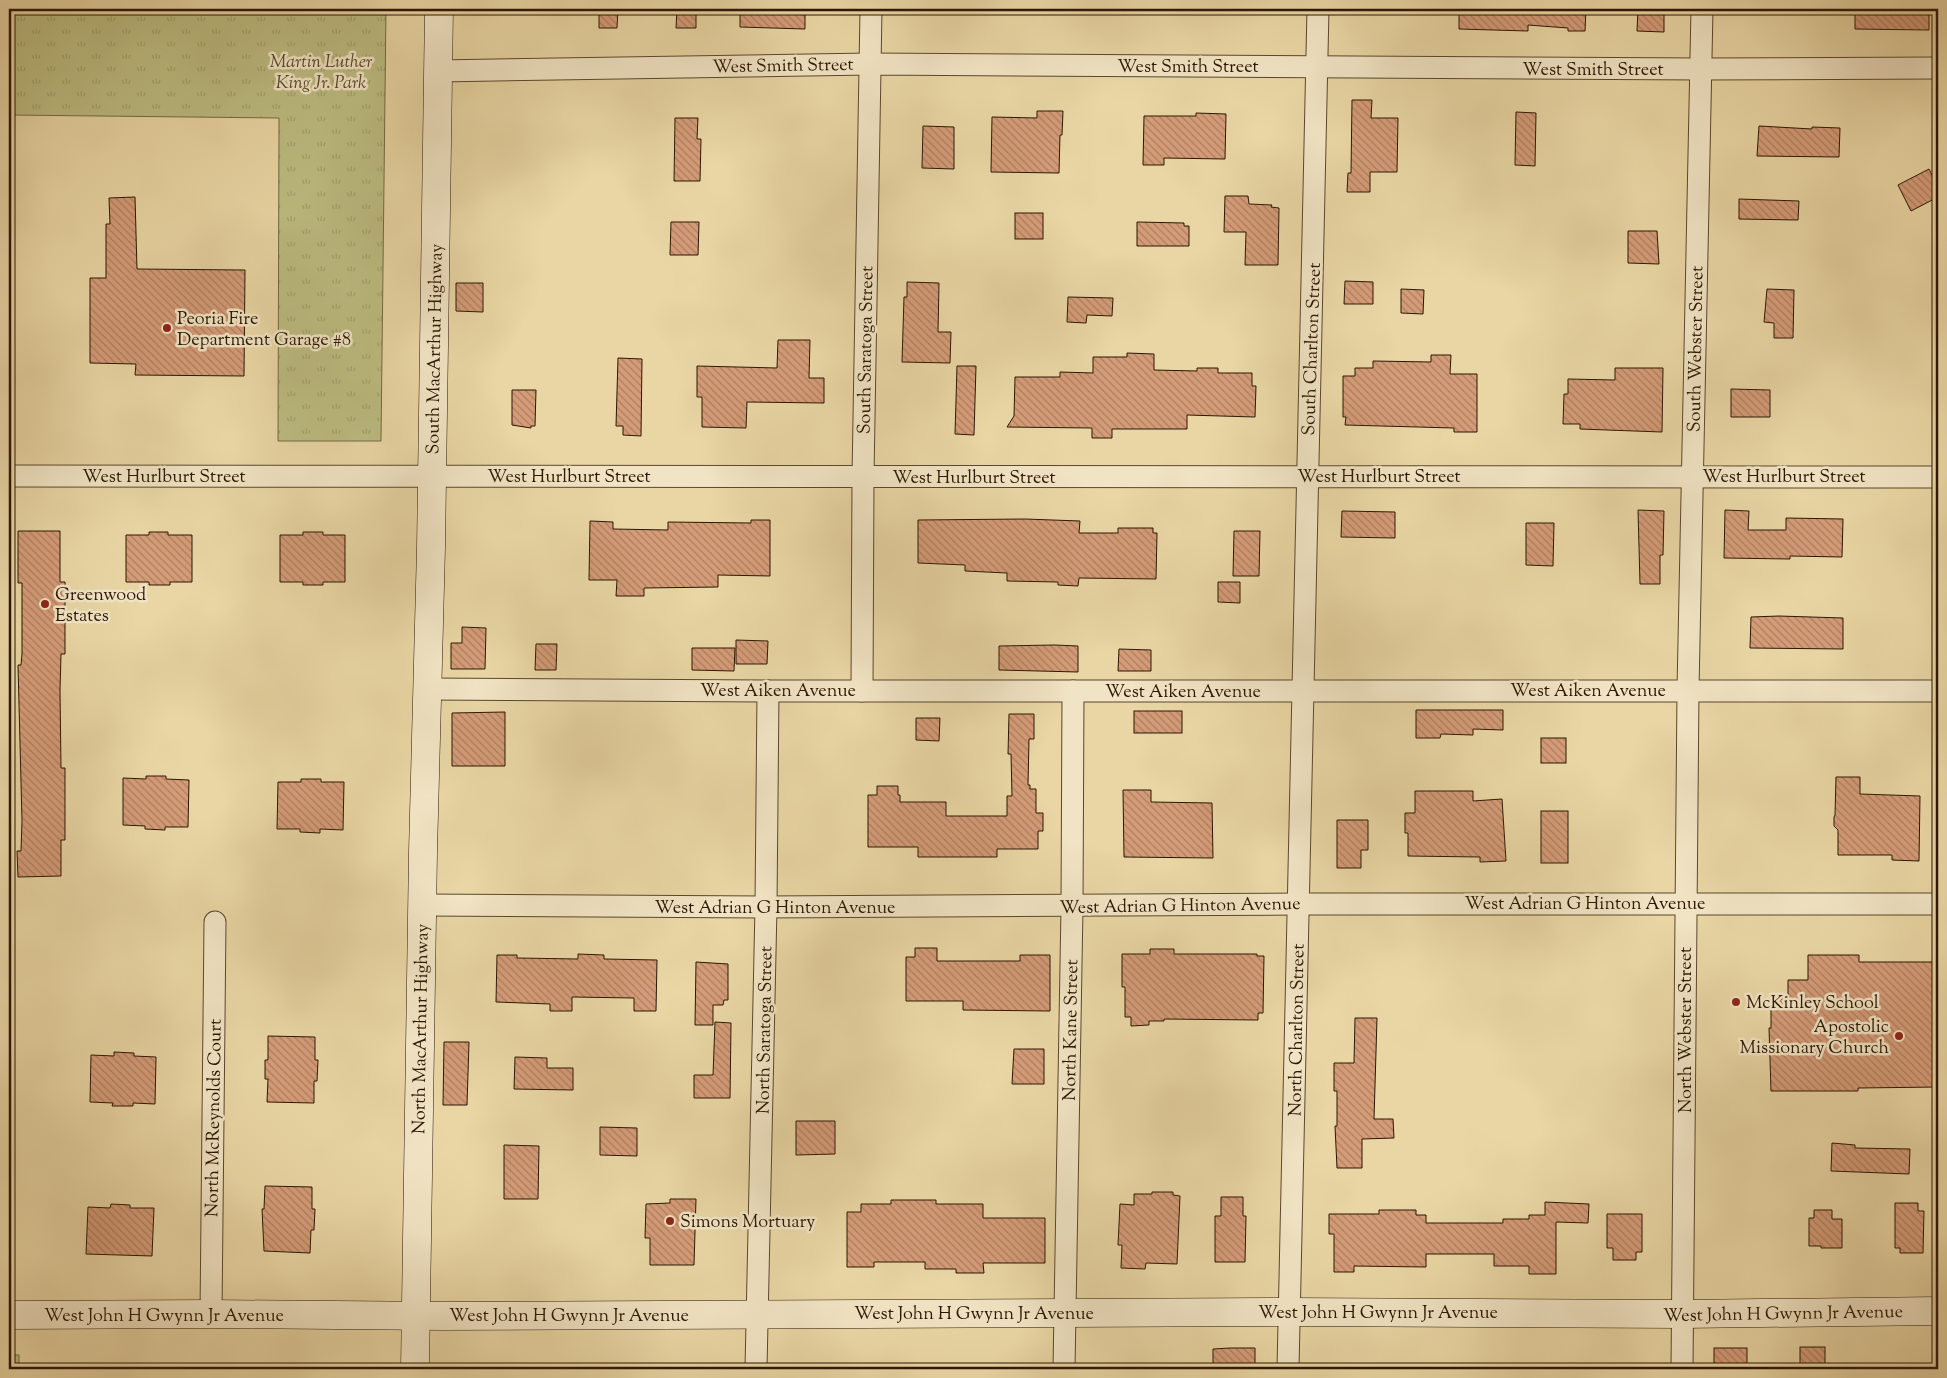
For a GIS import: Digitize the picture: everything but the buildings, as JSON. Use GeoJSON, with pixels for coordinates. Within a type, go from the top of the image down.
{"type":"FeatureCollection","features":[{"type":"Feature","properties":{"kind":"street","name":"South MacArthur Highway"},"geometry":{"type":"LineString","coordinates":[[428,689],[439,9]]}},
{"type":"Feature","properties":{"kind":"street","name":"South Saratoga Street"},"geometry":{"type":"LineString","coordinates":[[862,691],[863,477],[871,9]]}},
{"type":"Feature","properties":{"kind":"street","name":"South Charlton Street"},"geometry":{"type":"LineString","coordinates":[[1304,690],[1318,9]]}},
{"type":"Feature","properties":{"kind":"street","name":"South Webster Street"},"geometry":{"type":"LineString","coordinates":[[1688,690],[1702,9]]}},
{"type":"Feature","properties":{"kind":"street","name":"West Smith Street"},"geometry":{"type":"LineString","coordinates":[[438,71],[870,64],[1701,69],[1938,68]]}},
{"type":"Feature","properties":{"kind":"street","name":"West Hurlburt Street"},"geometry":{"type":"LineString","coordinates":[[9,476],[1938,477]]}},
{"type":"Feature","properties":{"kind":"street","name":"West Aiken Avenue"},"geometry":{"type":"LineString","coordinates":[[428,689],[768,691],[1938,691]]}},
{"type":"Feature","properties":{"kind":"street","name":"North MacArthur Highway"},"geometry":{"type":"LineString","coordinates":[[416,1369],[422,905],[428,689]]}},
{"type":"Feature","properties":{"kind":"street","name":"North Charlton Street"},"geometry":{"type":"LineString","coordinates":[[1288,1369],[1304,690]]}},
{"type":"Feature","properties":{"kind":"street","name":"North Webster Street"},"geometry":{"type":"LineString","coordinates":[[1682,1369],[1688,690]]}},
{"type":"Feature","properties":{"kind":"street","name":"North Saratoga Street"},"geometry":{"type":"LineString","coordinates":[[756,1369],[766,907],[768,691]]}},
{"type":"Feature","properties":{"kind":"street","name":"North Kane Street"},"geometry":{"type":"LineString","coordinates":[[1064,1369],[1072,907],[1073,691]]}},
{"type":"Feature","properties":{"kind":"street","name":"West Adrian G Hinton Avenue"},"geometry":{"type":"LineString","coordinates":[[422,905],[1072,907],[1299,904],[1938,904]]}},
{"type":"Feature","properties":{"kind":"street","name":"North McReynolds Court"},"geometry":{"type":"LineString","coordinates":[[211,1314],[215,922]]}},
{"type":"Feature","properties":{"kind":"street","name":"West John H Gwynn Jr Avenue"},"geometry":{"type":"LineString","coordinates":[[9,1315],[416,1316],[1288,1312],[1683,1314],[1938,1311]]}},
{"type":"Feature","properties":{"kind":"green space","name":"Martin Luther King Jr. Park"},"geometry":{"type":"Polygon","coordinates":[[[9,9],[386,9],[381,441],[278,441],[279,118],[9,115],[9,9]]]}},
{"type":"Feature","properties":{"kind":"green space"},"geometry":{"type":"Polygon","coordinates":[[[9,1355],[19,1355],[19,1369],[9,1369],[9,1355]]]}},
{"type":"Feature","properties":{"kind":"place","name":"Peoria Fire Department Garage #8"},"geometry":{"type":"Point","coordinates":[167,328]}},
{"type":"Feature","properties":{"kind":"place","name":"Greenwood Estates"},"geometry":{"type":"Point","coordinates":[45,604]}},
{"type":"Feature","properties":{"kind":"place","name":"McKinley School"},"geometry":{"type":"Point","coordinates":[1736,1002]}},
{"type":"Feature","properties":{"kind":"place","name":"Apostolic Missionary Church"},"geometry":{"type":"Point","coordinates":[1899,1036]}},
{"type":"Feature","properties":{"kind":"place","name":"Simons Mortuary"},"geometry":{"type":"Point","coordinates":[670,1221]}}]}
